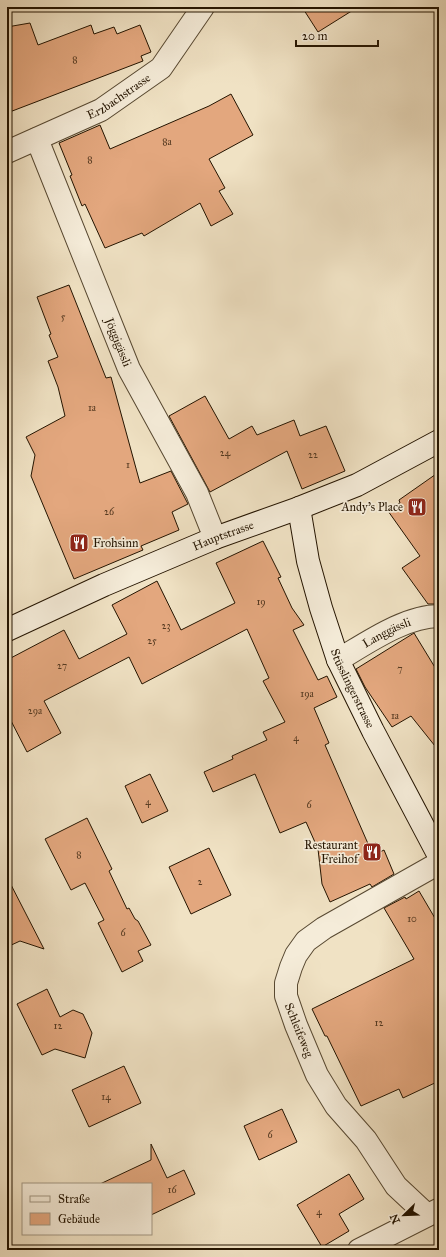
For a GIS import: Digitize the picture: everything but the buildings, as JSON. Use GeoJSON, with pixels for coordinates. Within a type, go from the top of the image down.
{"type":"FeatureCollection","features":[{"type":"Feature","properties":{"kind":"street","name":"Erzbachstrasse"},"geometry":{"type":"LineString","coordinates":[[7,152],[100,110],[161,68],[203,7]]}},
{"type":"Feature","properties":{"kind":"street","name":"Jöggigässli"},"geometry":{"type":"LineString","coordinates":[[37,139],[129,369],[197,493],[215,538]]}},
{"type":"Feature","properties":{"kind":"street","name":"Hauptstrasse"},"geometry":{"type":"LineString","coordinates":[[7,630],[104,585],[215,538],[299,508],[357,485],[439,441]]}},
{"type":"Feature","properties":{"kind":"street","name":"Stüsslingerstrasse"},"geometry":{"type":"LineString","coordinates":[[299,508],[308,562],[338,660],[373,731],[439,856]]}},
{"type":"Feature","properties":{"kind":"street","name":"Langgässli"},"geometry":{"type":"LineString","coordinates":[[338,660],[407,622],[430,616],[439,616]]}},
{"type":"Feature","properties":{"kind":"street","name":"Schleifeweg"},"geometry":{"type":"LineString","coordinates":[[433,1212],[396,1186],[366,1140],[336,1106],[317,1075],[296,1025],[286,996],[286,983],[296,955],[306,941],[324,928],[439,864]]}},
{"type":"Feature","properties":{"kind":"street"},"geometry":{"type":"LineString","coordinates":[[359,1250],[433,1212]]}},
{"type":"Feature","properties":{"kind":"place","name":"Andy's Place"},"geometry":{"type":"Point","coordinates":[417,507]}},
{"type":"Feature","properties":{"kind":"place","name":"Frohsinn"},"geometry":{"type":"Point","coordinates":[79,543]}},
{"type":"Feature","properties":{"kind":"place","name":"Restaurant Freihof"},"geometry":{"type":"Point","coordinates":[372,852]}}]}
